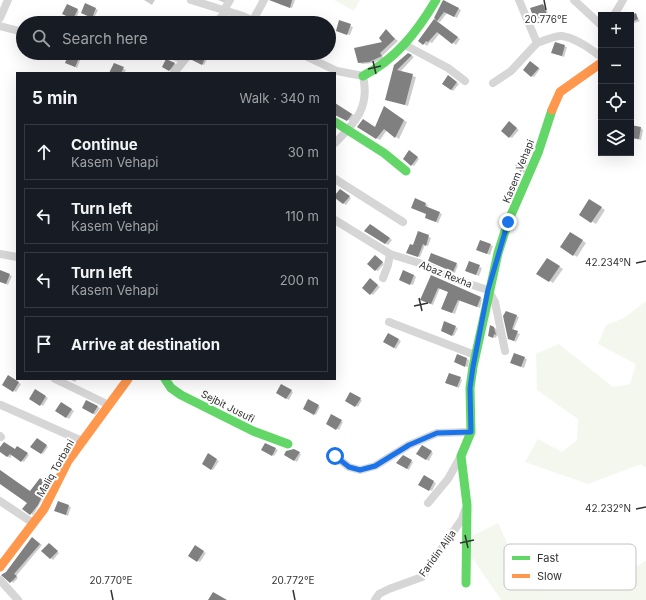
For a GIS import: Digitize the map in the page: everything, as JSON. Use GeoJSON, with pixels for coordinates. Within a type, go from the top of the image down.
{"type":"FeatureCollection","features":[{"type":"Feature","properties":{"kind":"street"},"geometry":{"type":"LineString","coordinates":[[0,18],[8,0]]}},
{"type":"Feature","properties":{"kind":"street"},"geometry":{"type":"LineString","coordinates":[[191,0],[242,16]]}},
{"type":"Feature","properties":{"kind":"street"},"geometry":{"type":"LineString","coordinates":[[220,16],[230,0]]}},
{"type":"Feature","properties":{"kind":"street"},"geometry":{"type":"LineString","coordinates":[[258,16],[264,0]]}},
{"type":"Feature","properties":{"kind":"street"},"geometry":{"type":"LineString","coordinates":[[314,60],[337,71],[363,76],[392,59],[419,29],[436,0]]}},
{"type":"Feature","properties":{"kind":"street"},"geometry":{"type":"LineString","coordinates":[[519,0],[537,43]]}},
{"type":"Feature","properties":{"kind":"street"},"geometry":{"type":"LineString","coordinates":[[574,0],[598,23]]}},
{"type":"Feature","properties":{"kind":"street"},"geometry":{"type":"LineString","coordinates":[[616,12],[623,0]]}},
{"type":"Feature","properties":{"kind":"street"},"geometry":{"type":"LineString","coordinates":[[0,26],[16,30]]}},
{"type":"Feature","properties":{"kind":"street"},"geometry":{"type":"LineString","coordinates":[[493,83],[511,71],[537,43],[560,36],[575,41],[598,55]]}},
{"type":"Feature","properties":{"kind":"street"},"geometry":{"type":"LineString","coordinates":[[405,45],[448,68],[465,81]]}},
{"type":"Feature","properties":{"kind":"street"},"geometry":{"type":"LineString","coordinates":[[175,72],[184,60]]}},
{"type":"Feature","properties":{"kind":"street","name":"Kasem Vehapi"},"geometry":{"type":"LineString","coordinates":[[466,584],[467,506],[461,456],[471,432],[470,388],[488,290],[508,222],[538,153],[553,105],[560,92],[598,65]]}},
{"type":"Feature","properties":{"kind":"street"},"geometry":{"type":"LineString","coordinates":[[336,142],[358,116],[365,102],[365,86],[363,76]]}},
{"type":"Feature","properties":{"kind":"street"},"geometry":{"type":"LineString","coordinates":[[336,123],[384,153],[406,171]]}},
{"type":"Feature","properties":{"kind":"street"},"geometry":{"type":"LineString","coordinates":[[336,180],[404,222]]}},
{"type":"Feature","properties":{"kind":"street","name":"Abaz Rexha"},"geometry":{"type":"LineString","coordinates":[[336,221],[390,254],[419,263],[458,280],[488,290]]}},
{"type":"Feature","properties":{"kind":"street"},"geometry":{"type":"LineString","coordinates":[[0,254],[16,256]]}},
{"type":"Feature","properties":{"kind":"street"},"geometry":{"type":"LineString","coordinates":[[383,278],[390,254]]}},
{"type":"Feature","properties":{"kind":"street"},"geometry":{"type":"LineString","coordinates":[[488,290],[495,302],[504,351]]}},
{"type":"Feature","properties":{"kind":"street"},"geometry":{"type":"LineString","coordinates":[[389,322],[475,355]]}},
{"type":"Feature","properties":{"kind":"street"},"geometry":{"type":"LineString","coordinates":[[57,380],[109,405]]}},
{"type":"Feature","properties":{"kind":"street","name":"Maliq Torbani"},"geometry":{"type":"LineString","coordinates":[[0,567],[44,509],[68,461],[127,380]]}},
{"type":"Feature","properties":{"kind":"street","name":"Sejbit Jusufi"},"geometry":{"type":"LineString","coordinates":[[166,380],[171,388],[180,395],[253,431],[288,444]]}},
{"type":"Feature","properties":{"kind":"street"},"geometry":{"type":"LineString","coordinates":[[1,404],[82,441]]}},
{"type":"Feature","properties":{"kind":"street"},"geometry":{"type":"LineString","coordinates":[[335,456],[349,467],[360,470],[375,466],[409,445],[437,433],[471,432]]}},
{"type":"Feature","properties":{"kind":"street"},"geometry":{"type":"LineString","coordinates":[[428,503],[448,478],[461,456]]}},
{"type":"Feature","properties":{"kind":"street"},"geometry":{"type":"LineString","coordinates":[[0,501],[33,522]]}},
{"type":"Feature","properties":{"kind":"street","name":"Faridin Alija"},"geometry":{"type":"LineString","coordinates":[[375,600],[379,594],[389,589],[422,577],[462,519],[467,506]]}},
{"type":"Feature","properties":{"kind":"street"},"geometry":{"type":"LineString","coordinates":[[0,580],[18,600]]}},
{"type":"Feature","properties":{"kind":"shaded area"},"geometry":{"type":"Polygon","coordinates":[[[334,0],[360,0],[354,11],[334,0]]]}},
{"type":"Feature","properties":{"kind":"shaded area"},"geometry":{"type":"Polygon","coordinates":[[[646,301],[646,468],[641,464],[588,484],[525,462],[538,439],[562,452],[577,440],[578,419],[537,390],[536,354],[559,344],[613,387],[630,384],[636,364],[598,344],[606,325],[624,318],[646,301]]]}},
{"type":"Feature","properties":{"kind":"shaded area"},"geometry":{"type":"Polygon","coordinates":[[[498,523],[507,544],[504,544],[504,590],[636,590],[636,565],[638,566],[646,560],[646,600],[501,600],[471,556],[472,536],[498,523]]]}},
{"type":"Feature","properties":{"kind":"building"},"geometry":{"type":"Polygon","coordinates":[[[269,0],[292,0],[290,8],[269,0]]]}},
{"type":"Feature","properties":{"kind":"building"},"geometry":{"type":"Polygon","coordinates":[[[443,0],[459,8],[454,17],[444,12],[437,21],[434,18],[443,0]]]}},
{"type":"Feature","properties":{"kind":"building"},"geometry":{"type":"Polygon","coordinates":[[[85,3],[96,8],[93,16],[88,16],[81,13],[85,3]]]}},
{"type":"Feature","properties":{"kind":"building"},"geometry":{"type":"Polygon","coordinates":[[[67,4],[78,9],[74,16],[66,16],[62,14],[67,4]]]}},
{"type":"Feature","properties":{"kind":"building"},"geometry":{"type":"Polygon","coordinates":[[[543,4],[547,15],[534,19],[530,8],[543,4]]]}},
{"type":"Feature","properties":{"kind":"building"},"geometry":{"type":"Polygon","coordinates":[[[636,13],[638,19],[634,21],[634,14],[636,13]]]}},
{"type":"Feature","properties":{"kind":"building"},"geometry":{"type":"Polygon","coordinates":[[[434,19],[458,37],[452,44],[437,32],[428,42],[426,41],[423,45],[418,41],[434,19]]]}},
{"type":"Feature","properties":{"kind":"building"},"geometry":{"type":"Polygon","coordinates":[[[339,20],[351,24],[347,35],[336,31],[339,20]]]}},
{"type":"Feature","properties":{"kind":"building"},"geometry":{"type":"Polygon","coordinates":[[[386,29],[395,39],[380,53],[382,56],[369,62],[358,63],[354,48],[382,42],[379,38],[386,29]]]}},
{"type":"Feature","properties":{"kind":"building"},"geometry":{"type":"Polygon","coordinates":[[[555,42],[565,45],[562,56],[551,53],[555,42]]]}},
{"type":"Feature","properties":{"kind":"building"},"geometry":{"type":"Polygon","coordinates":[[[408,53],[412,55],[397,70],[413,74],[405,105],[385,100],[394,65],[408,53]]]}},
{"type":"Feature","properties":{"kind":"building"},"geometry":{"type":"Polygon","coordinates":[[[66,60],[78,60],[75,67],[65,63],[66,60]]]}},
{"type":"Feature","properties":{"kind":"building"},"geometry":{"type":"Polygon","coordinates":[[[166,60],[175,63],[169,71],[162,67],[166,60]]]}},
{"type":"Feature","properties":{"kind":"building"},"geometry":{"type":"Polygon","coordinates":[[[192,60],[204,60],[202,65],[192,60]]]}},
{"type":"Feature","properties":{"kind":"building"},"geometry":{"type":"Polygon","coordinates":[[[530,61],[539,68],[531,77],[523,70],[530,61]]]}},
{"type":"Feature","properties":{"kind":"building"},"geometry":{"type":"Polygon","coordinates":[[[114,63],[124,67],[122,72],[110,72],[114,63]]]}},
{"type":"Feature","properties":{"kind":"building"},"geometry":{"type":"Polygon","coordinates":[[[448,75],[457,82],[451,90],[442,84],[448,75]]]}},
{"type":"Feature","properties":{"kind":"building"},"geometry":{"type":"Polygon","coordinates":[[[336,104],[352,114],[347,121],[336,116],[336,104]]]}},
{"type":"Feature","properties":{"kind":"building"},"geometry":{"type":"Polygon","coordinates":[[[384,106],[404,120],[395,138],[384,129],[376,139],[357,127],[363,119],[375,127],[384,106]]]}},
{"type":"Feature","properties":{"kind":"building"},"geometry":{"type":"Polygon","coordinates":[[[509,121],[517,128],[509,138],[501,131],[509,121]]]}},
{"type":"Feature","properties":{"kind":"building"},"geometry":{"type":"Polygon","coordinates":[[[634,126],[641,127],[639,139],[634,138],[634,126]]]}},
{"type":"Feature","properties":{"kind":"building"},"geometry":{"type":"Polygon","coordinates":[[[409,150],[418,157],[411,166],[403,159],[409,150]]]}},
{"type":"Feature","properties":{"kind":"building"},"geometry":{"type":"Polygon","coordinates":[[[522,157],[527,161],[521,172],[515,166],[522,157]]]}},
{"type":"Feature","properties":{"kind":"building"},"geometry":{"type":"Polygon","coordinates":[[[340,189],[350,196],[343,204],[336,199],[336,194],[340,189]]]}},
{"type":"Feature","properties":{"kind":"building"},"geometry":{"type":"Polygon","coordinates":[[[415,198],[426,203],[425,206],[440,212],[436,222],[425,218],[426,214],[411,208],[415,198]]]}},
{"type":"Feature","properties":{"kind":"building"},"geometry":{"type":"Polygon","coordinates":[[[589,199],[602,207],[591,223],[579,215],[589,199]]]}},
{"type":"Feature","properties":{"kind":"building"},"geometry":{"type":"Polygon","coordinates":[[[370,224],[390,238],[385,244],[364,231],[370,224]]]}},
{"type":"Feature","properties":{"kind":"building"},"geometry":{"type":"Polygon","coordinates":[[[418,231],[429,235],[426,246],[423,244],[418,257],[406,253],[410,244],[413,245],[418,231]]]}},
{"type":"Feature","properties":{"kind":"building"},"geometry":{"type":"Polygon","coordinates":[[[570,232],[583,240],[573,256],[560,247],[570,232]]]}},
{"type":"Feature","properties":{"kind":"building"},"geometry":{"type":"Polygon","coordinates":[[[480,240],[491,244],[487,254],[476,250],[480,240]]]}},
{"type":"Feature","properties":{"kind":"building"},"geometry":{"type":"Polygon","coordinates":[[[431,253],[457,263],[453,272],[428,261],[431,253]]]}},
{"type":"Feature","properties":{"kind":"building"},"geometry":{"type":"Polygon","coordinates":[[[375,255],[383,262],[375,271],[367,264],[375,255]]]}},
{"type":"Feature","properties":{"kind":"building"},"geometry":{"type":"Polygon","coordinates":[[[547,258],[560,266],[549,282],[536,274],[547,258]]]}},
{"type":"Feature","properties":{"kind":"building"},"geometry":{"type":"Polygon","coordinates":[[[469,261],[480,265],[476,275],[465,271],[469,261]]]}},
{"type":"Feature","properties":{"kind":"building"},"geometry":{"type":"Polygon","coordinates":[[[0,270],[10,274],[6,284],[0,282],[0,270]]]}},
{"type":"Feature","properties":{"kind":"building"},"geometry":{"type":"Polygon","coordinates":[[[403,270],[414,275],[410,285],[399,280],[403,270]]]}},
{"type":"Feature","properties":{"kind":"building"},"geometry":{"type":"Polygon","coordinates":[[[431,275],[481,297],[477,307],[458,300],[452,313],[441,309],[448,292],[438,288],[431,304],[420,300],[431,275]]]}},
{"type":"Feature","properties":{"kind":"building"},"geometry":{"type":"Polygon","coordinates":[[[370,278],[378,285],[370,295],[362,288],[370,278]]]}},
{"type":"Feature","properties":{"kind":"building"},"geometry":{"type":"Polygon","coordinates":[[[506,311],[517,315],[512,329],[518,331],[514,341],[508,339],[503,316],[506,311]]]}},
{"type":"Feature","properties":{"kind":"building"},"geometry":{"type":"Polygon","coordinates":[[[444,321],[456,326],[452,336],[441,331],[444,321]]]}},
{"type":"Feature","properties":{"kind":"building"},"geometry":{"type":"Polygon","coordinates":[[[490,325],[494,327],[496,335],[494,334],[493,338],[488,336],[490,325]]]}},
{"type":"Feature","properties":{"kind":"building"},"geometry":{"type":"Polygon","coordinates":[[[388,333],[399,339],[394,348],[383,342],[388,333]]]}},
{"type":"Feature","properties":{"kind":"building"},"geometry":{"type":"Polygon","coordinates":[[[514,353],[525,357],[521,367],[510,363],[514,353]]]}},
{"type":"Feature","properties":{"kind":"building"},"geometry":{"type":"Polygon","coordinates":[[[457,354],[467,358],[465,367],[454,362],[457,354]]]}},
{"type":"Feature","properties":{"kind":"building"},"geometry":{"type":"Polygon","coordinates":[[[449,373],[461,377],[457,387],[445,383],[449,373]]]}},
{"type":"Feature","properties":{"kind":"building"},"geometry":{"type":"Polygon","coordinates":[[[8,375],[19,382],[13,392],[2,385],[8,375]]]}},
{"type":"Feature","properties":{"kind":"building"},"geometry":{"type":"Polygon","coordinates":[[[281,384],[292,390],[286,399],[276,393],[281,384]]]}},
{"type":"Feature","properties":{"kind":"building"},"geometry":{"type":"Polygon","coordinates":[[[35,389],[46,396],[40,406],[29,399],[35,389]]]}},
{"type":"Feature","properties":{"kind":"building"},"geometry":{"type":"Polygon","coordinates":[[[350,392],[361,398],[355,407],[345,401],[350,392]]]}},
{"type":"Feature","properties":{"kind":"building"},"geometry":{"type":"Polygon","coordinates":[[[308,399],[319,405],[314,415],[303,409],[308,399]]]}},
{"type":"Feature","properties":{"kind":"building"},"geometry":{"type":"Polygon","coordinates":[[[86,400],[98,406],[93,414],[82,408],[86,400]]]}},
{"type":"Feature","properties":{"kind":"building"},"geometry":{"type":"Polygon","coordinates":[[[61,402],[72,409],[66,418],[55,411],[61,402]]]}},
{"type":"Feature","properties":{"kind":"building"},"geometry":{"type":"Polygon","coordinates":[[[331,414],[342,420],[336,430],[326,424],[331,414]]]}},
{"type":"Feature","properties":{"kind":"building"},"geometry":{"type":"Polygon","coordinates":[[[37,438],[47,445],[41,454],[30,447],[37,438]]]}},
{"type":"Feature","properties":{"kind":"building"},"geometry":{"type":"Polygon","coordinates":[[[4,442],[15,449],[17,446],[28,453],[21,462],[10,454],[7,457],[0,452],[0,447],[4,442]]]}},
{"type":"Feature","properties":{"kind":"building"},"geometry":{"type":"Polygon","coordinates":[[[265,443],[276,448],[272,456],[261,450],[265,443]]]}},
{"type":"Feature","properties":{"kind":"building"},"geometry":{"type":"Polygon","coordinates":[[[422,445],[432,451],[426,460],[416,454],[422,445]]]}},
{"type":"Feature","properties":{"kind":"building"},"geometry":{"type":"Polygon","coordinates":[[[294,449],[300,452],[294,461],[284,455],[286,451],[294,449]]]}},
{"type":"Feature","properties":{"kind":"building"},"geometry":{"type":"Polygon","coordinates":[[[208,453],[217,459],[211,470],[202,464],[208,453]]]}},
{"type":"Feature","properties":{"kind":"building"},"geometry":{"type":"Polygon","coordinates":[[[403,455],[412,460],[407,469],[396,463],[403,455]]]}},
{"type":"Feature","properties":{"kind":"building"},"geometry":{"type":"Polygon","coordinates":[[[0,470],[30,491],[40,478],[48,484],[38,505],[30,515],[22,509],[27,503],[0,484],[0,470]]]}},
{"type":"Feature","properties":{"kind":"building"},"geometry":{"type":"Polygon","coordinates":[[[424,475],[434,481],[429,491],[418,485],[424,475]]]}},
{"type":"Feature","properties":{"kind":"building"},"geometry":{"type":"Polygon","coordinates":[[[58,501],[69,505],[66,515],[54,511],[58,501]]]}},
{"type":"Feature","properties":{"kind":"building"},"geometry":{"type":"Polygon","coordinates":[[[32,537],[40,544],[14,574],[17,576],[10,583],[1,575],[6,572],[32,537]]]}},
{"type":"Feature","properties":{"kind":"building"},"geometry":{"type":"Polygon","coordinates":[[[49,543],[58,551],[50,559],[41,551],[49,543]]]}},
{"type":"Feature","properties":{"kind":"building"},"geometry":{"type":"Polygon","coordinates":[[[195,545],[204,551],[197,562],[188,556],[195,545]]]}},
{"type":"Feature","properties":{"kind":"building"},"geometry":{"type":"Polygon","coordinates":[[[213,592],[227,600],[208,600],[213,592]]]}},
{"type":"Feature","properties":{"kind":"traffic: fast"},"geometry":{"type":"LineString","coordinates":[[363,76],[386,61],[405,44],[436,0]]}},
{"type":"Feature","properties":{"kind":"traffic: fast"},"geometry":{"type":"LineString","coordinates":[[466,583],[467,505],[461,456],[471,432],[470,388],[473,367],[498,253],[508,222],[538,153],[552,110]]}},
{"type":"Feature","properties":{"kind":"traffic: fast"},"geometry":{"type":"LineString","coordinates":[[336,123],[384,153],[406,171]]}},
{"type":"Feature","properties":{"kind":"traffic: fast"},"geometry":{"type":"LineString","coordinates":[[166,380],[171,388],[181,395],[253,431],[288,444]]}},
{"type":"Feature","properties":{"kind":"traffic: slow"},"geometry":{"type":"LineString","coordinates":[[552,110],[560,92],[598,65]]}},
{"type":"Feature","properties":{"kind":"traffic: slow"},"geometry":{"type":"LineString","coordinates":[[0,567],[44,509],[68,461],[127,380]]}},
{"type":"Feature","properties":{"kind":"route"},"geometry":{"type":"LineString","coordinates":[[335,456],[349,467],[360,470],[375,466],[409,445],[437,433],[471,432],[470,388],[477,342],[488,290],[508,222]]}}]}
